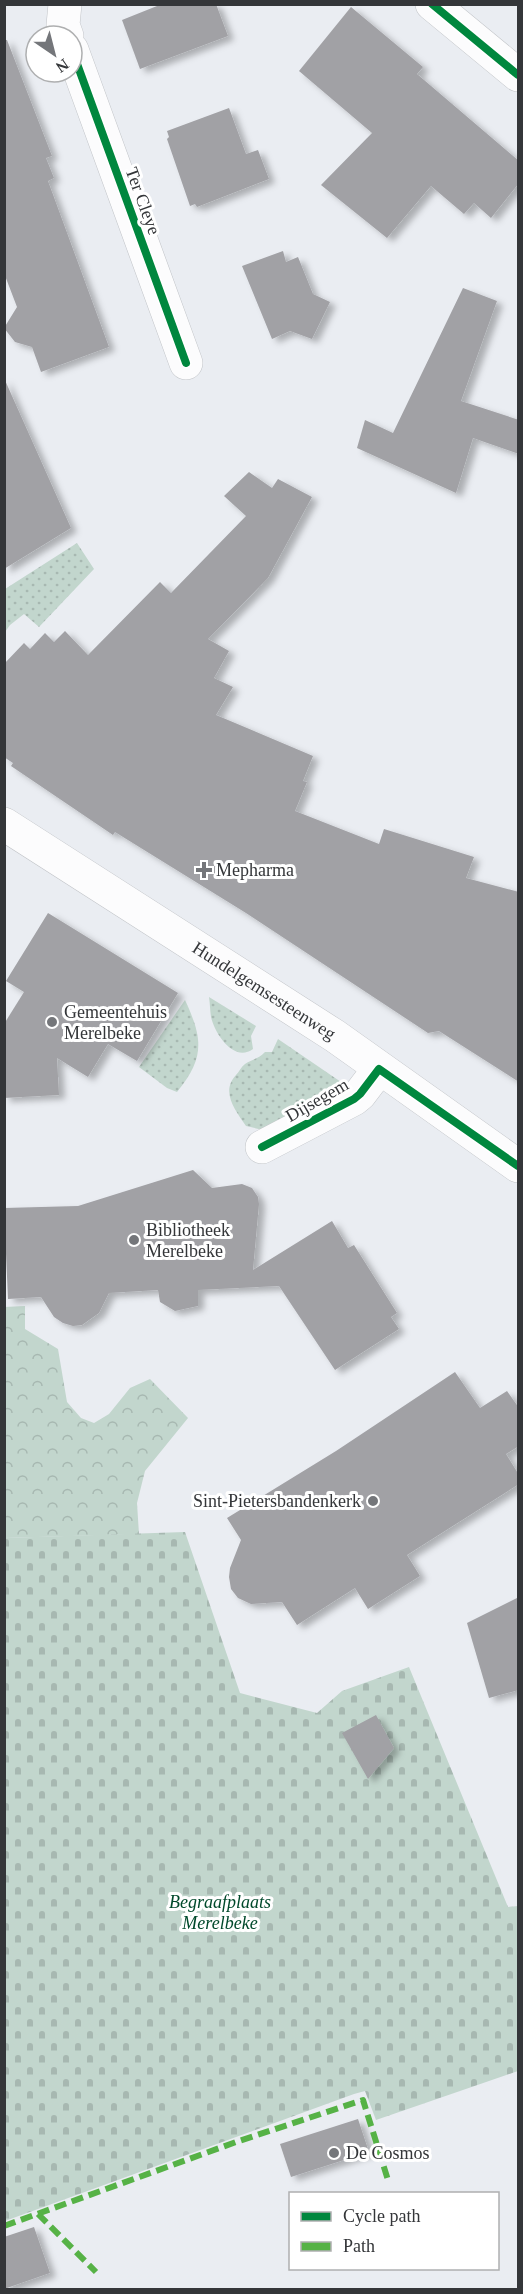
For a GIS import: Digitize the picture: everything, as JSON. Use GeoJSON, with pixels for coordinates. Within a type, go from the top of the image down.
{"type":"FeatureCollection","features":[{"type":"Feature","properties":{"kind":"main road"},"geometry":{"type":"LineString","coordinates":[[63,24],[65,4]]}},
{"type":"Feature","properties":{"kind":"main road"},"geometry":{"type":"LineString","coordinates":[[432,4],[519,75]]}},
{"type":"Feature","properties":{"kind":"main road","name":"Ter Cleye"},"geometry":{"type":"LineString","coordinates":[[84,83],[186,363]]}},
{"type":"Feature","properties":{"kind":"main road","name":"Hundelgemsesteenweg"},"geometry":{"type":"LineString","coordinates":[[4,824],[335,1036],[519,1166]]}},
{"type":"Feature","properties":{"kind":"main road","name":"Dijsegem"},"geometry":{"type":"LineString","coordinates":[[262,1148],[354,1099],[379,1069]]}},
{"type":"Feature","properties":{"kind":"green space"},"geometry":{"type":"Polygon","coordinates":[[[77,543],[94,569],[39,627],[24,614],[5,632],[5,589],[77,543]]]}},
{"type":"Feature","properties":{"kind":"green space"},"geometry":{"type":"Polygon","coordinates":[[[209,997],[256,1026],[251,1036],[253,1049],[239,1052],[226,1045],[213,1024],[209,997]]]}},
{"type":"Feature","properties":{"kind":"green space"},"geometry":{"type":"Polygon","coordinates":[[[185,1000],[198,1037],[198,1048],[193,1069],[177,1092],[167,1088],[139,1067],[185,1000]]]}},
{"type":"Feature","properties":{"kind":"green space"},"geometry":{"type":"Polygon","coordinates":[[[278,1039],[341,1082],[340,1092],[263,1130],[246,1126],[229,1095],[231,1081],[245,1064],[265,1052],[272,1052],[278,1039]]]}},
{"type":"Feature","properties":{"kind":"green space"},"geometry":{"type":"Polygon","coordinates":[[[25,1306],[25,1329],[58,1349],[67,1402],[81,1418],[94,1423],[109,1414],[130,1388],[150,1379],[188,1418],[145,1471],[137,1503],[139,1534],[5,1538],[4,1307],[25,1306]]]}},
{"type":"Feature","properties":{"kind":"green space","name":"Begraafplaats Merelbeke"},"geometry":{"type":"Polygon","coordinates":[[[185,1532],[240,1693],[317,1713],[342,1691],[409,1667],[508,1907],[518,1906],[518,2071],[376,2120],[365,2091],[354,2094],[5,2221],[4,1538],[185,1532]]]}},
{"type":"Feature","properties":{"kind":"building"},"geometry":{"type":"Polygon","coordinates":[[[162,4],[216,4],[228,36],[140,69],[122,20],[162,4]]]}},
{"type":"Feature","properties":{"kind":"building"},"geometry":{"type":"Polygon","coordinates":[[[351,7],[423,67],[417,74],[519,161],[519,183],[491,218],[474,203],[464,214],[431,186],[387,238],[321,185],[372,133],[299,71],[351,7]]]}},
{"type":"Feature","properties":{"kind":"building"},"geometry":{"type":"Polygon","coordinates":[[[4,40],[7,40],[52,156],[46,158],[54,178],[48,181],[109,347],[41,372],[32,347],[15,342],[4,328],[17,307],[4,273],[4,40]]]}},
{"type":"Feature","properties":{"kind":"building"},"geometry":{"type":"Polygon","coordinates":[[[229,108],[246,154],[258,150],[269,179],[197,207],[195,204],[190,206],[167,139],[169,137],[167,131],[229,108]]]}},
{"type":"Feature","properties":{"kind":"building"},"geometry":{"type":"Polygon","coordinates":[[[283,251],[286,262],[298,257],[313,294],[330,302],[312,339],[290,331],[272,339],[242,266],[283,251]]]}},
{"type":"Feature","properties":{"kind":"building"},"geometry":{"type":"Polygon","coordinates":[[[463,288],[497,301],[461,401],[519,420],[519,454],[473,438],[456,493],[357,448],[365,420],[393,433],[463,288]]]}},
{"type":"Feature","properties":{"kind":"building"},"geometry":{"type":"Polygon","coordinates":[[[4,378],[71,528],[4,569],[4,378]]]}},
{"type":"Feature","properties":{"kind":"building"},"geometry":{"type":"Polygon","coordinates":[[[249,472],[272,488],[278,479],[312,497],[268,578],[208,639],[229,651],[214,678],[233,687],[216,715],[313,756],[303,781],[307,782],[295,811],[379,844],[384,829],[474,857],[466,878],[519,892],[519,1082],[439,1031],[428,1033],[246,913],[115,832],[113,835],[11,766],[13,763],[4,757],[4,664],[24,643],[30,649],[45,633],[54,642],[65,631],[88,655],[160,582],[171,593],[246,516],[224,496],[249,472]]]}},
{"type":"Feature","properties":{"kind":"building"},"geometry":{"type":"Polygon","coordinates":[[[48,913],[178,993],[137,1061],[108,1044],[88,1077],[57,1058],[59,1095],[4,1098],[4,1024],[24,992],[6,981],[48,913]]]}},
{"type":"Feature","properties":{"kind":"building"},"geometry":{"type":"Polygon","coordinates":[[[193,1170],[212,1188],[242,1184],[252,1188],[258,1197],[253,1270],[332,1221],[348,1248],[354,1245],[397,1313],[391,1317],[399,1329],[335,1370],[279,1286],[198,1290],[198,1306],[175,1311],[160,1302],[158,1290],[109,1293],[99,1313],[82,1325],[73,1326],[54,1317],[41,1297],[8,1299],[4,1208],[78,1206],[193,1170]]]}},
{"type":"Feature","properties":{"kind":"building","name":"Sint-Pietersbandenkerk"},"geometry":{"type":"Polygon","coordinates":[[[455,1372],[480,1408],[507,1391],[519,1408],[519,1446],[506,1454],[519,1475],[519,1484],[407,1555],[420,1576],[368,1609],[355,1588],[297,1625],[282,1602],[251,1604],[238,1598],[231,1589],[229,1577],[230,1568],[241,1540],[227,1518],[336,1451],[455,1372]]]}},
{"type":"Feature","properties":{"kind":"building"},"geometry":{"type":"Polygon","coordinates":[[[519,1597],[519,1690],[489,1698],[467,1623],[519,1597]]]}},
{"type":"Feature","properties":{"kind":"building"},"geometry":{"type":"Polygon","coordinates":[[[376,1715],[394,1748],[368,1779],[342,1733],[376,1715]]]}},
{"type":"Feature","properties":{"kind":"building"},"geometry":{"type":"Polygon","coordinates":[[[358,2119],[369,2152],[291,2177],[280,2144],[358,2119]]]}},
{"type":"Feature","properties":{"kind":"building"},"geometry":{"type":"Polygon","coordinates":[[[34,2227],[50,2273],[4,2289],[4,2237],[34,2227]]]}},
{"type":"Feature","properties":{"kind":"marked path"},"geometry":{"type":"LineString","coordinates":[[4,2226],[236,2142],[363,2100],[388,2180]]}},
{"type":"Feature","properties":{"kind":"marked path"},"geometry":{"type":"LineString","coordinates":[[38,2214],[96,2272]]}},
{"type":"Feature","properties":{"kind":"cycle path"},"geometry":{"type":"LineString","coordinates":[[432,4],[518,75]]}},
{"type":"Feature","properties":{"kind":"cycle path"},"geometry":{"type":"LineString","coordinates":[[84,83],[186,363]]}},
{"type":"Feature","properties":{"kind":"cycle path"},"geometry":{"type":"LineString","coordinates":[[262,1147],[354,1099],[379,1069],[518,1166]]}},
{"type":"Feature","properties":{"kind":"place","name":"Mepharma"},"geometry":{"type":"Point","coordinates":[204,870]}},
{"type":"Feature","properties":{"kind":"place","name":"Gemeentehuis Merelbeke"},"geometry":{"type":"Point","coordinates":[52,1022]}},
{"type":"Feature","properties":{"kind":"place","name":"Bibliotheek Merelbeke"},"geometry":{"type":"Point","coordinates":[134,1240]}},
{"type":"Feature","properties":{"kind":"place","name":"Sint-Pietersbandenkerk"},"geometry":{"type":"Point","coordinates":[373,1501]}},
{"type":"Feature","properties":{"kind":"place","name":"De Cosmos"},"geometry":{"type":"Point","coordinates":[334,2153]}}]}
